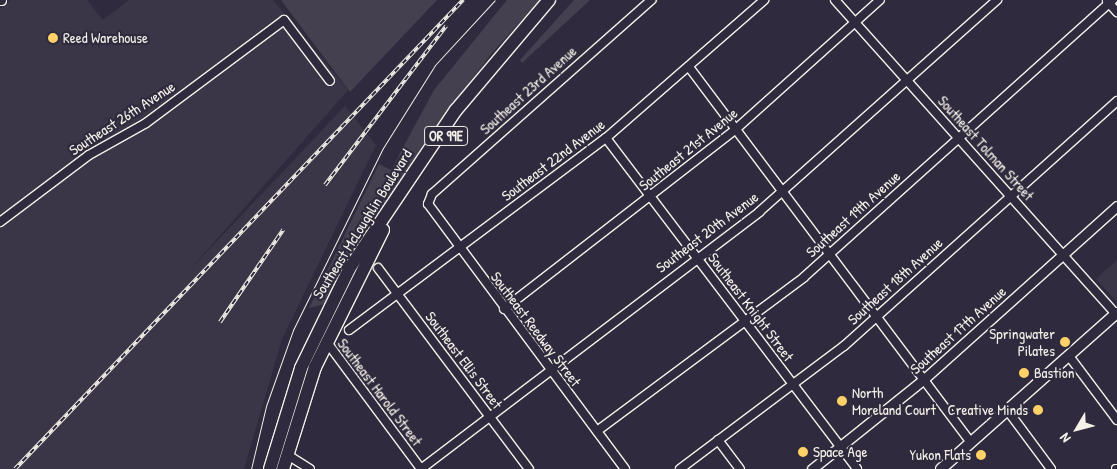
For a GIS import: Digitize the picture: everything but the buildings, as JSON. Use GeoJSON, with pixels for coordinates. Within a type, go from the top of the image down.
{"type":"FeatureCollection","features":[{"type":"Feature","properties":{"kind":"highway","name":"Southeast McLoughlin Boulevard"},"geometry":{"type":"LineString","coordinates":[[270,469],[285,410],[318,331],[349,270],[427,150],[485,72],[549,0]]}},
{"type":"Feature","properties":{"kind":"highway","name":"Southeast McLoughlin Boulevard"},"geometry":{"type":"LineString","coordinates":[[283,469],[286,454],[326,342],[378,240],[418,175],[478,94],[559,0]]}},
{"type":"Feature","properties":{"kind":"main road"},"geometry":{"type":"LineString","coordinates":[[948,467],[971,443],[1116,314]]}},
{"type":"Feature","properties":{"kind":"street","name":"Southeast 23rd Avenue"},"geometry":{"type":"LineString","coordinates":[[428,204],[432,194],[651,0]]}},
{"type":"Feature","properties":{"kind":"street","name":"Southeast 22nd Avenue"},"geometry":{"type":"LineString","coordinates":[[349,330],[606,138],[764,0]]}},
{"type":"Feature","properties":{"kind":"street","name":"Southeast Tolman Street"},"geometry":{"type":"LineString","coordinates":[[835,0],[1116,314]]}},
{"type":"Feature","properties":{"kind":"street","name":"Southeast 21st Avenue"},"geometry":{"type":"LineString","coordinates":[[504,309],[651,198],[736,129],[880,0]]}},
{"type":"Feature","properties":{"kind":"street","name":"Southeast 20th Avenue"},"geometry":{"type":"LineString","coordinates":[[421,469],[551,371],[782,191],[997,0]]}},
{"type":"Feature","properties":{"kind":"street"},"geometry":{"type":"LineString","coordinates":[[1109,1],[1117,12]]}},
{"type":"Feature","properties":{"kind":"street","name":"Southeast 19th Avenue"},"geometry":{"type":"LineString","coordinates":[[597,431],[829,253],[1109,1]]}},
{"type":"Feature","properties":{"kind":"street","name":"Southeast 26th Avenue"},"geometry":{"type":"LineString","coordinates":[[2,217],[89,156],[146,123],[284,20],[330,81]]}},
{"type":"Feature","properties":{"kind":"street"},"geometry":{"type":"LineString","coordinates":[[689,67],[971,443]]}},
{"type":"Feature","properties":{"kind":"street","name":"Southeast 18th Avenue"},"geometry":{"type":"LineString","coordinates":[[680,469],[792,384],[877,316],[1117,101]]}},
{"type":"Feature","properties":{"kind":"street","name":"Southeast Knight Street"},"geometry":{"type":"LineString","coordinates":[[606,138],[857,469]]}},
{"type":"Feature","properties":{"kind":"street","name":"Southeast Reedway Street"},"geometry":{"type":"LineString","coordinates":[[428,204],[458,248],[625,469]]}},
{"type":"Feature","properties":{"kind":"street","name":"Southeast 17th Avenue"},"geometry":{"type":"LineString","coordinates":[[812,469],[924,379],[1117,206]]}},
{"type":"Feature","properties":{"kind":"street","name":"Southeast Ellis Street"},"geometry":{"type":"LineString","coordinates":[[378,268],[529,469]]}},
{"type":"Feature","properties":{"kind":"street","name":"Southeast Harold Street"},"geometry":{"type":"LineString","coordinates":[[318,331],[421,469]]}},
{"type":"Feature","properties":{"kind":"street"},"geometry":{"type":"LineString","coordinates":[[1069,356],[1117,420]]}},
{"type":"Feature","properties":{"kind":"street"},"geometry":{"type":"LineString","coordinates":[[1008,410],[1051,469]]}},
{"type":"Feature","properties":{"kind":"street"},"geometry":{"type":"LineString","coordinates":[[718,440],[740,469]]}},
{"type":"Feature","properties":{"kind":"street"},"geometry":{"type":"LineString","coordinates":[[286,454],[310,469]]}},
{"type":"Feature","properties":{"kind":"shaded area"},"geometry":{"type":"Polygon","coordinates":[[[11,0],[87,0],[103,20],[129,0],[273,0],[348,90],[187,273],[345,106],[376,145],[282,339],[244,469],[0,469],[0,9],[11,0]]]}},
{"type":"Feature","properties":{"kind":"shaded area"},"geometry":{"type":"Polygon","coordinates":[[[281,0],[437,0],[350,92],[281,0]]]}},
{"type":"Feature","properties":{"kind":"shaded area"},"geometry":{"type":"Polygon","coordinates":[[[507,0],[540,0],[492,53],[428,137],[325,304],[309,308],[379,164],[391,170],[434,90],[507,0]]]}},
{"type":"Feature","properties":{"kind":"shaded area"},"geometry":{"type":"Polygon","coordinates":[[[574,0],[590,0],[522,63],[520,60],[574,0]]]}},
{"type":"Feature","properties":{"kind":"shaded area"},"geometry":{"type":"Polygon","coordinates":[[[1117,260],[1117,302],[1096,279],[1117,260]]]}},
{"type":"Feature","properties":{"kind":"tram line"},"geometry":{"type":"LineString","coordinates":[[251,469],[266,406],[293,330],[383,148],[435,65],[495,0]]}},
{"type":"Feature","properties":{"kind":"railway"},"geometry":{"type":"LineString","coordinates":[[15,469],[463,0]]}},
{"type":"Feature","properties":{"kind":"railway"},"geometry":{"type":"LineString","coordinates":[[325,185],[446,26]]}},
{"type":"Feature","properties":{"kind":"railway"},"geometry":{"type":"LineString","coordinates":[[220,322],[283,230]]}},
{"type":"Feature","properties":{"kind":"place","name":"Reed Warehouse"},"geometry":{"type":"Point","coordinates":[53,38]}},
{"type":"Feature","properties":{"kind":"place","name":"Springwater Pilates"},"geometry":{"type":"Point","coordinates":[1065,342]}},
{"type":"Feature","properties":{"kind":"place","name":"Bastion"},"geometry":{"type":"Point","coordinates":[1024,373]}},
{"type":"Feature","properties":{"kind":"place","name":"North Moreland Court"},"geometry":{"type":"Point","coordinates":[842,401]}},
{"type":"Feature","properties":{"kind":"place","name":"Creative Minds"},"geometry":{"type":"Point","coordinates":[1038,410]}},
{"type":"Feature","properties":{"kind":"place","name":"Space Age"},"geometry":{"type":"Point","coordinates":[803,452]}},
{"type":"Feature","properties":{"kind":"place","name":"Yukon Flats"},"geometry":{"type":"Point","coordinates":[981,455]}}]}
